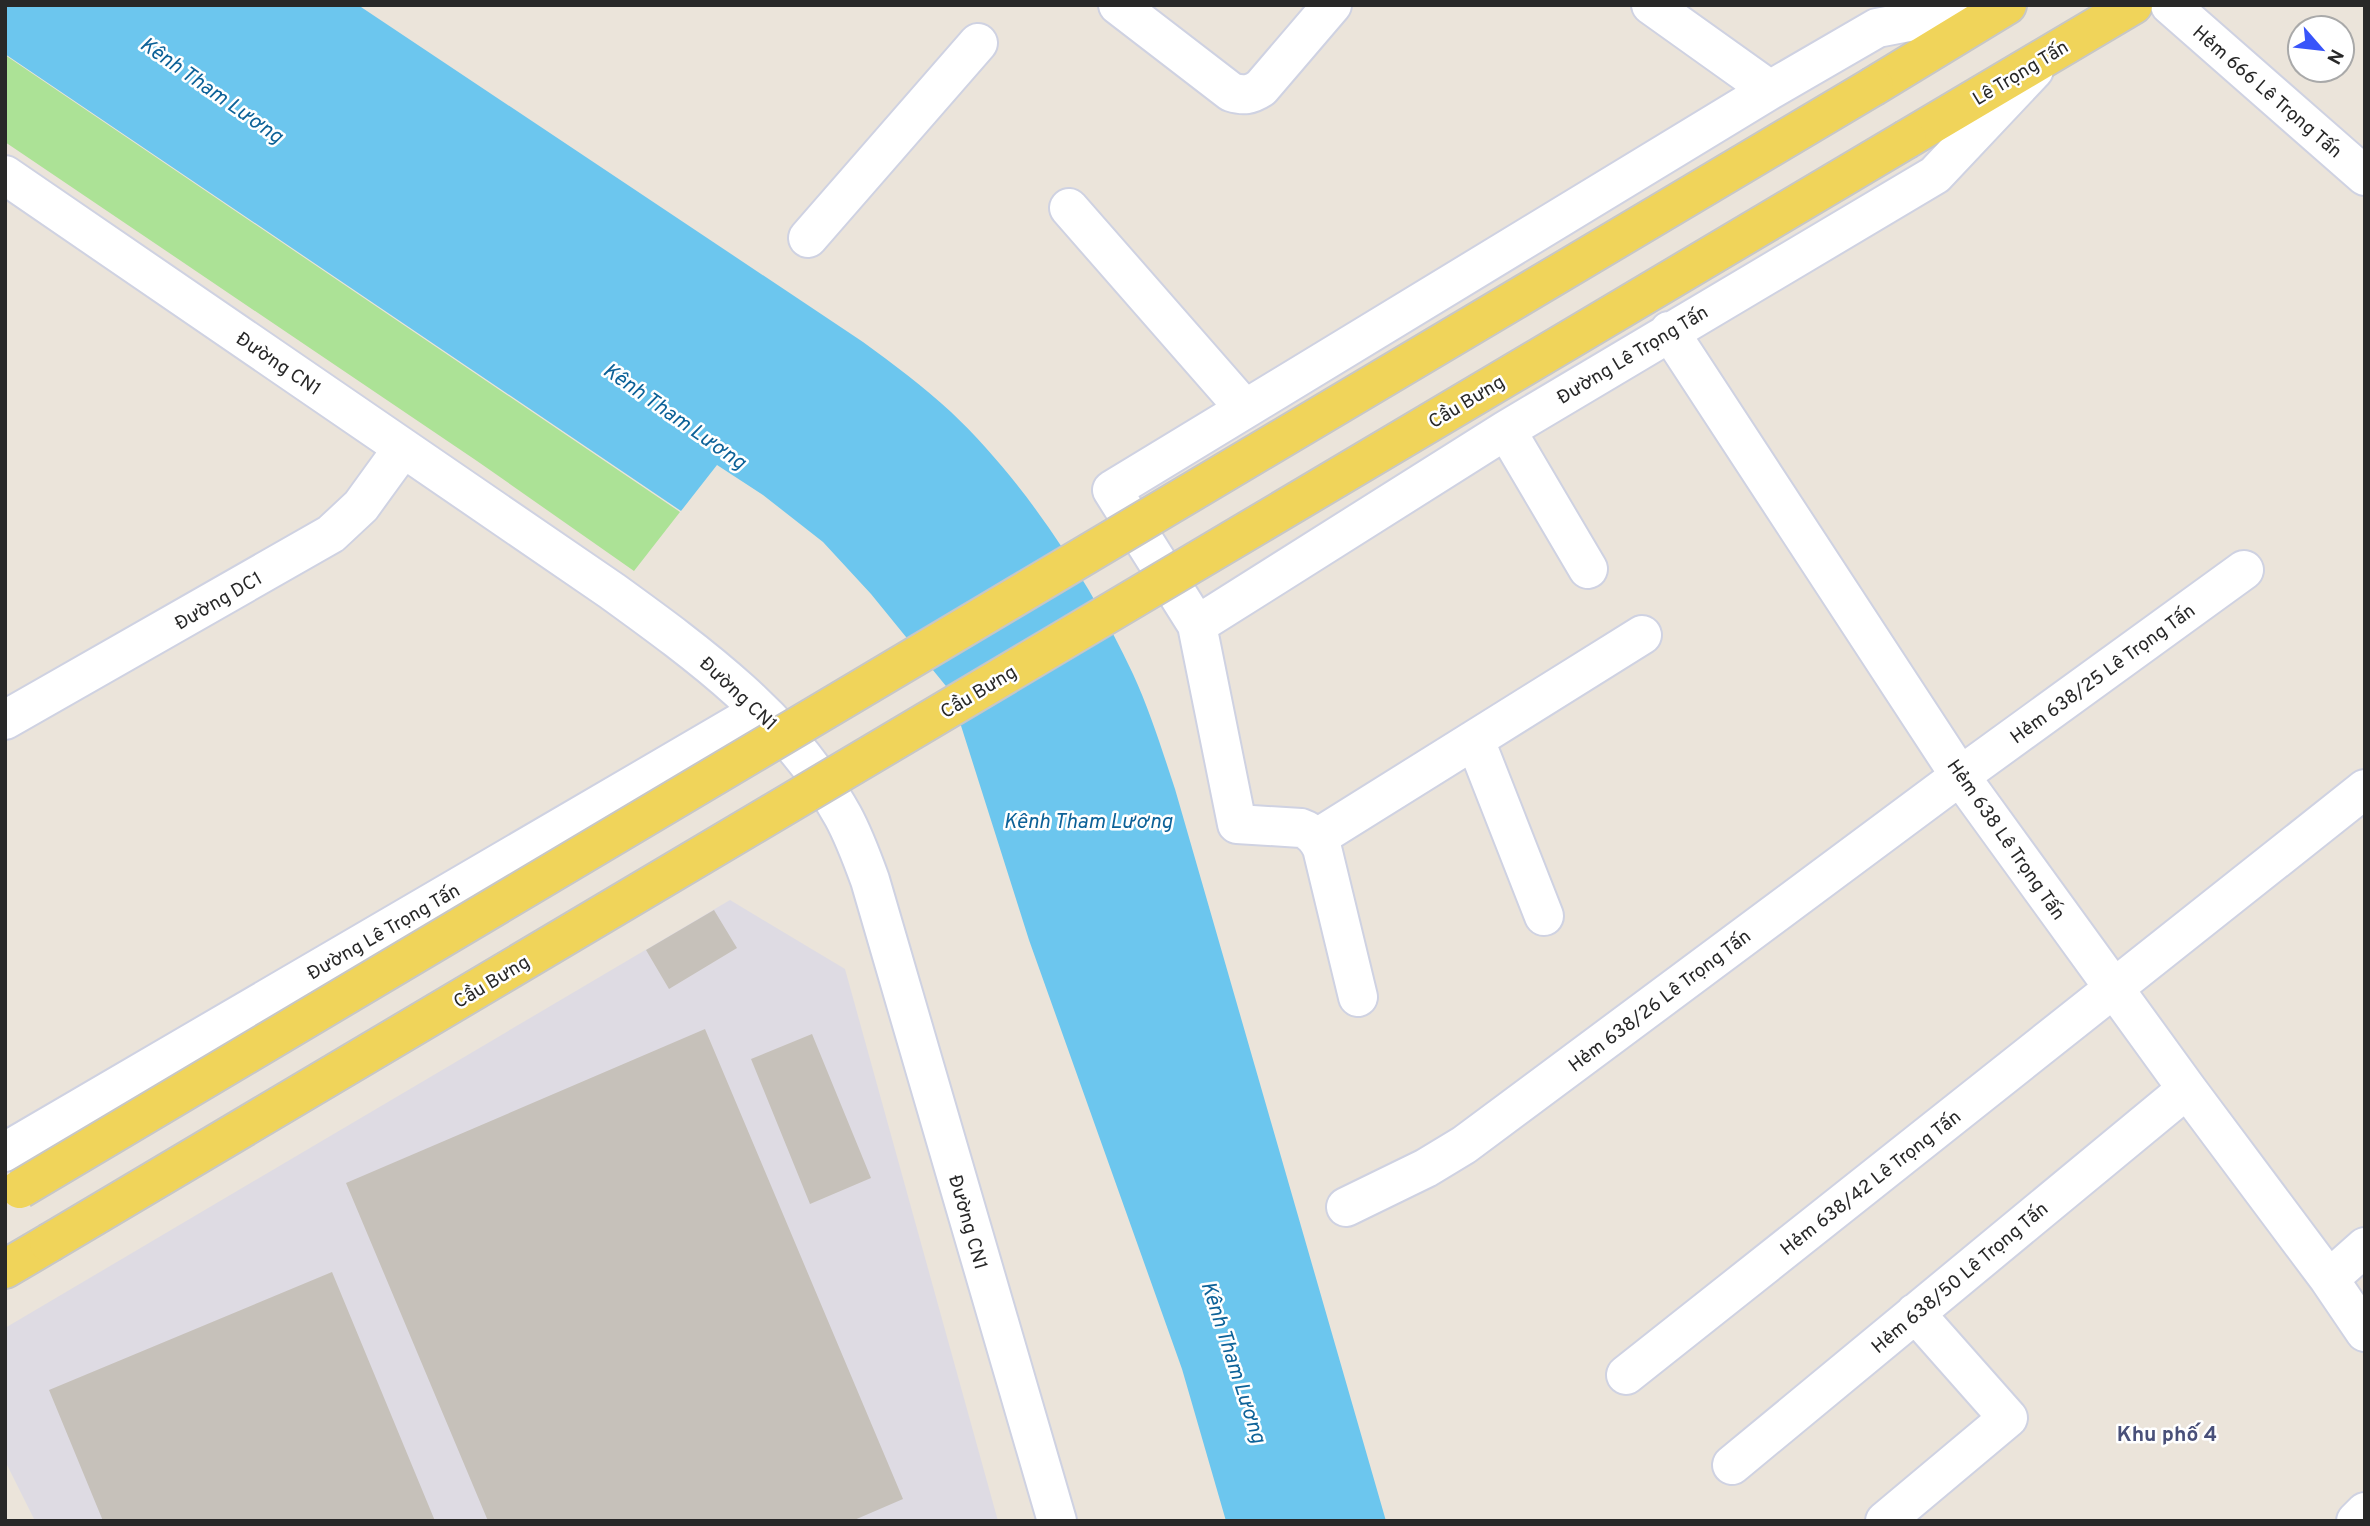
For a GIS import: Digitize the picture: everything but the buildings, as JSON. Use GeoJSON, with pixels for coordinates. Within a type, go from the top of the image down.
{"type":"FeatureCollection","features":[{"type":"Feature","properties":{"kind":"main road"},"geometry":{"type":"LineString","coordinates":[[12,1193],[2007,5]]}},
{"type":"Feature","properties":{"kind":"main road","name":"Lê Trọng Tấn"},"geometry":{"type":"LineString","coordinates":[[1907,139],[2133,5]]}},
{"type":"Feature","properties":{"kind":"main road","name":"Cầu Bưng"},"geometry":{"type":"LineString","coordinates":[[5,1269],[1907,139]]}},
{"type":"Feature","properties":{"kind":"street"},"geometry":{"type":"LineString","coordinates":[[1118,5],[1231,92],[1241,96],[1252,94],[1261,88],[1332,5]]}},
{"type":"Feature","properties":{"kind":"street"},"geometry":{"type":"LineString","coordinates":[[1651,5],[1770,90]]}},
{"type":"Feature","properties":{"kind":"street"},"geometry":{"type":"LineString","coordinates":[[1358,997],[1322,848],[1317,838],[1301,828],[1237,824],[1197,625],[1112,490],[1770,90],[1878,28],[1996,5]]}},
{"type":"Feature","properties":{"kind":"street","name":"Hẻm 666 Lê Trọng Tấn"},"geometry":{"type":"LineString","coordinates":[[2170,5],[2365,176]]}},
{"type":"Feature","properties":{"kind":"street"},"geometry":{"type":"LineString","coordinates":[[808,238],[978,43]]}},
{"type":"Feature","properties":{"kind":"street","name":"Đường Lê Trọng Tấn"},"geometry":{"type":"LineString","coordinates":[[1197,625],[1506,430],[1935,175],[2045,58]]}},
{"type":"Feature","properties":{"kind":"street","name":"Đường CN1"},"geometry":{"type":"LineString","coordinates":[[5,174],[678,639],[711,665],[760,711],[807,762],[843,817],[870,880],[1057,1521]]}},
{"type":"Feature","properties":{"kind":"street"},"geometry":{"type":"LineString","coordinates":[[1069,208],[1245,409]]}},
{"type":"Feature","properties":{"kind":"street","name":"Hẻm 638 Lê Trọng Tấn"},"geometry":{"type":"LineString","coordinates":[[1669,331],[1961,775],[2114,990],[2329,1279],[2365,1332]]}},
{"type":"Feature","properties":{"kind":"street"},"geometry":{"type":"LineString","coordinates":[[1506,430],[1588,569]]}},
{"type":"Feature","properties":{"kind":"street","name":"Đường DC1"},"geometry":{"type":"LineString","coordinates":[[5,720],[331,534],[360,506],[403,448]]}},
{"type":"Feature","properties":{"kind":"street","name":"Hẻm 638/25 Lê Trọng Tấn"},"geometry":{"type":"LineString","coordinates":[[1961,775],[2244,570]]}},
{"type":"Feature","properties":{"kind":"street"},"geometry":{"type":"LineString","coordinates":[[1317,838],[1642,635]]}},
{"type":"Feature","properties":{"kind":"street","name":"Đường Lê Trọng Tấn"},"geometry":{"type":"LineString","coordinates":[[5,1152],[760,711]]}},
{"type":"Feature","properties":{"kind":"street"},"geometry":{"type":"LineString","coordinates":[[1475,740],[1544,916]]}},
{"type":"Feature","properties":{"kind":"street","name":"Hẻm 638/26 Lê Trọng Tấn"},"geometry":{"type":"LineString","coordinates":[[1346,1207],[1426,1168],[1464,1145],[1961,775]]}},
{"type":"Feature","properties":{"kind":"street","name":"Hẻm 638/42 Lê Trọng Tấn"},"geometry":{"type":"LineString","coordinates":[[1626,1375],[2365,789]]}},
{"type":"Feature","properties":{"kind":"street","name":"Hẻm 638/50 Lê Trọng Tấn"},"geometry":{"type":"LineString","coordinates":[[1732,1465],[2187,1089]]}},
{"type":"Feature","properties":{"kind":"street"},"geometry":{"type":"LineString","coordinates":[[2329,1279],[2365,1247]]}},
{"type":"Feature","properties":{"kind":"street"},"geometry":{"type":"LineString","coordinates":[[1885,1521],[2008,1418],[1915,1313]]}},
{"type":"Feature","properties":{"kind":"street"},"geometry":{"type":"LineString","coordinates":[[2356,1521],[2365,1511]]}},
{"type":"Feature","properties":{"kind":"shaded area"},"geometry":{"type":"Polygon","coordinates":[[[730,900],[845,969],[998,1521],[35,1521],[5,1461],[5,1328],[730,900]]]}},
{"type":"Feature","properties":{"kind":"green space"},"geometry":{"type":"Polygon","coordinates":[[[5,55],[680,512],[634,571],[477,461],[5,142],[5,55]]]}},
{"type":"Feature","properties":{"kind":"water","name":"Kênh Tham Lương"},"geometry":{"type":"Polygon","coordinates":[[[5,5],[358,5],[863,342],[930,393],[978,440],[1030,501],[1076,569],[1116,639],[1150,716],[1175,789],[1386,1521],[1226,1521],[1182,1369],[1029,940],[950,691],[871,594],[823,542],[763,495],[717,465],[681,511],[5,54],[5,5]]]}},
{"type":"Feature","properties":{"kind":"district","name":"Khu phố 4"},"geometry":{"type":"Point","coordinates":[2167,1434]}}]}
